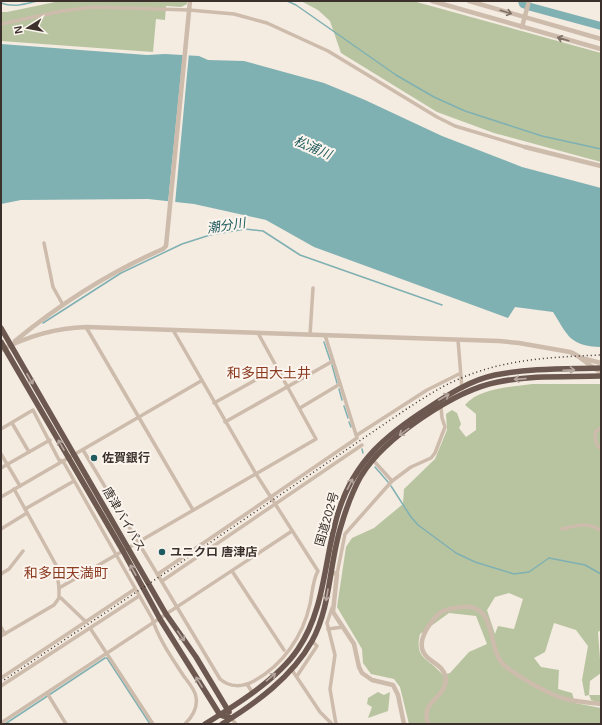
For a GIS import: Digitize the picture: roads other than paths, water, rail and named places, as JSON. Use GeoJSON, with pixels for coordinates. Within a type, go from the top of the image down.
{"type":"FeatureCollection","features":[{"type":"Feature","properties":{"kind":"highway","name":"唐津バイパス"},"geometry":{"type":"LineString","coordinates":[[1,328],[71,456],[125,550],[160,618],[220,715]]}},
{"type":"Feature","properties":{"kind":"highway","name":"唐津バイパス"},"geometry":{"type":"LineString","coordinates":[[1,342],[3,349],[71,456]]}},
{"type":"Feature","properties":{"kind":"highway","name":"国道202号"},"geometry":{"type":"LineString","coordinates":[[220,715],[229,710],[287,663],[299,648],[311,625],[322,587],[338,511],[354,476],[367,457],[398,427],[461,387],[494,376],[519,372],[601,368]]}},
{"type":"Feature","properties":{"kind":"highway","name":"国道202号"},"geometry":{"type":"LineString","coordinates":[[231,718],[274,686],[292,670],[312,640],[320,622],[334,573],[342,532],[354,490],[373,460],[402,432],[463,394],[486,385],[518,379],[601,376]]}},
{"type":"Feature","properties":{"kind":"highway","name":"唐津バイパス"},"geometry":{"type":"LineString","coordinates":[[125,550],[229,710],[231,718]]}},
{"type":"Feature","properties":{"kind":"highway"},"geometry":{"type":"LineString","coordinates":[[205,724],[220,715],[231,718]]}},
{"type":"Feature","properties":{"kind":"highway"},"geometry":{"type":"LineString","coordinates":[[222,724],[231,718]]}},
{"type":"Feature","properties":{"kind":"street"},"geometry":{"type":"LineString","coordinates":[[11,345],[63,306],[127,266],[163,249],[167,242],[190,1]]}},
{"type":"Feature","properties":{"kind":"street"},"geometry":{"type":"LineString","coordinates":[[432,1],[601,49]]}},
{"type":"Feature","properties":{"kind":"street"},"geometry":{"type":"LineString","coordinates":[[469,1],[601,39]]}},
{"type":"Feature","properties":{"kind":"street"},"geometry":{"type":"LineString","coordinates":[[522,27],[529,2]]}},
{"type":"Feature","properties":{"kind":"street"},"geometry":{"type":"LineString","coordinates":[[1,24],[62,11],[94,7],[234,14],[267,23],[328,51],[437,117],[455,126],[525,147],[601,166]]}},
{"type":"Feature","properties":{"kind":"street"},"geometry":{"type":"LineString","coordinates":[[44,243],[53,287],[63,306]]}},
{"type":"Feature","properties":{"kind":"street"},"geometry":{"type":"LineString","coordinates":[[310,335],[313,288]]}},
{"type":"Feature","properties":{"kind":"street"},"geometry":{"type":"LineString","coordinates":[[86,327],[193,510]]}},
{"type":"Feature","properties":{"kind":"street"},"geometry":{"type":"LineString","coordinates":[[3,349],[51,330],[86,327],[458,340],[519,343],[570,352],[580,358],[592,369],[601,372]]}},
{"type":"Feature","properties":{"kind":"street"},"geometry":{"type":"LineString","coordinates":[[172,330],[256,474],[318,571],[324,574],[334,573],[332,608],[327,624],[335,655],[330,689],[336,724]]}},
{"type":"Feature","properties":{"kind":"street"},"geometry":{"type":"LineString","coordinates":[[59,588],[316,439],[258,333]]}},
{"type":"Feature","properties":{"kind":"street"},"geometry":{"type":"LineString","coordinates":[[325,335],[357,435]]}},
{"type":"Feature","properties":{"kind":"street"},"geometry":{"type":"LineString","coordinates":[[458,340],[459,374],[463,394]]}},
{"type":"Feature","properties":{"kind":"street"},"geometry":{"type":"LineString","coordinates":[[580,358],[601,363]]}},
{"type":"Feature","properties":{"kind":"street"},"geometry":{"type":"LineString","coordinates":[[225,422],[333,361]]}},
{"type":"Feature","properties":{"kind":"street"},"geometry":{"type":"LineString","coordinates":[[214,403],[277,368]]}},
{"type":"Feature","properties":{"kind":"street"},"geometry":{"type":"LineString","coordinates":[[158,574],[357,438],[357,435],[427,390],[459,374]]}},
{"type":"Feature","properties":{"kind":"street"},"geometry":{"type":"LineString","coordinates":[[1,497],[201,381]]}},
{"type":"Feature","properties":{"kind":"street"},"geometry":{"type":"LineString","coordinates":[[300,408],[340,384]]}},
{"type":"Feature","properties":{"kind":"street"},"geometry":{"type":"LineString","coordinates":[[342,532],[392,481],[411,467],[423,463],[431,458],[435,453],[444,431],[441,407]]}},
{"type":"Feature","properties":{"kind":"street"},"geometry":{"type":"LineString","coordinates":[[1,429],[33,410],[50,440],[59,460],[62,461],[74,481],[196,697],[195,712],[185,724]]}},
{"type":"Feature","properties":{"kind":"street"},"geometry":{"type":"LineString","coordinates":[[12,423],[29,452]]}},
{"type":"Feature","properties":{"kind":"street"},"geometry":{"type":"LineString","coordinates":[[601,428],[596,431],[595,436],[597,445],[601,449]]}},
{"type":"Feature","properties":{"kind":"street"},"geometry":{"type":"LineString","coordinates":[[1,468],[50,440]]}},
{"type":"Feature","properties":{"kind":"street"},"geometry":{"type":"LineString","coordinates":[[162,581],[362,445]]}},
{"type":"Feature","properties":{"kind":"street"},"geometry":{"type":"LineString","coordinates":[[83,450],[118,511],[139,541],[220,679],[230,685],[247,684],[266,673],[283,658],[294,644],[307,618],[318,571]]}},
{"type":"Feature","properties":{"kind":"street"},"geometry":{"type":"LineString","coordinates":[[1,454],[20,486]]}},
{"type":"Feature","properties":{"kind":"street"},"geometry":{"type":"LineString","coordinates":[[373,460],[392,481]]}},
{"type":"Feature","properties":{"kind":"street"},"geometry":{"type":"LineString","coordinates":[[1,529],[26,511],[74,481]]}},
{"type":"Feature","properties":{"kind":"street"},"geometry":{"type":"LineString","coordinates":[[1,627],[3,635],[54,605],[59,598],[56,565],[14,489]]}},
{"type":"Feature","properties":{"kind":"street"},"geometry":{"type":"LineString","coordinates":[[562,529],[580,525],[591,526],[601,530]]}},
{"type":"Feature","properties":{"kind":"street"},"geometry":{"type":"LineString","coordinates":[[1,723],[48,695],[160,618],[292,531]]}},
{"type":"Feature","properties":{"kind":"street"},"geometry":{"type":"LineString","coordinates":[[1,574],[9,569],[23,551]]}},
{"type":"Feature","properties":{"kind":"street"},"geometry":{"type":"LineString","coordinates":[[232,571],[284,650]]}},
{"type":"Feature","properties":{"kind":"street"},"geometry":{"type":"LineString","coordinates":[[314,585],[322,587]]}},
{"type":"Feature","properties":{"kind":"street"},"geometry":{"type":"LineString","coordinates":[[1,678],[135,589]]}},
{"type":"Feature","properties":{"kind":"street"},"geometry":{"type":"LineString","coordinates":[[1,686],[139,596]]}},
{"type":"Feature","properties":{"kind":"street"},"geometry":{"type":"LineString","coordinates":[[59,598],[62,598],[86,622]]}},
{"type":"Feature","properties":{"kind":"street"},"geometry":{"type":"LineString","coordinates":[[428,724],[425,713],[427,707],[443,690],[446,678],[439,665],[424,654],[421,647],[421,640],[427,629],[440,612],[466,606],[474,607],[484,615],[502,664],[510,670],[556,696],[601,704]]}},
{"type":"Feature","properties":{"kind":"street"},"geometry":{"type":"LineString","coordinates":[[332,608],[354,644],[359,667],[362,673],[372,680],[389,683],[396,688],[404,724]]}},
{"type":"Feature","properties":{"kind":"street"},"geometry":{"type":"LineString","coordinates":[[328,629],[343,627]]}},
{"type":"Feature","properties":{"kind":"street"},"geometry":{"type":"LineString","coordinates":[[90,628],[153,724]]}},
{"type":"Feature","properties":{"kind":"street"},"geometry":{"type":"LineString","coordinates":[[297,676],[317,646],[312,640]]}},
{"type":"Feature","properties":{"kind":"street"},"geometry":{"type":"LineString","coordinates":[[283,658],[287,663]]}},
{"type":"Feature","properties":{"kind":"street"},"geometry":{"type":"LineString","coordinates":[[298,663],[303,669]]}},
{"type":"Feature","properties":{"kind":"street"},"geometry":{"type":"LineString","coordinates":[[292,670],[320,712],[332,724]]}},
{"type":"Feature","properties":{"kind":"street"},"geometry":{"type":"LineString","coordinates":[[247,684],[252,692]]}},
{"type":"Feature","properties":{"kind":"street"},"geometry":{"type":"LineString","coordinates":[[48,695],[66,724]]}},
{"type":"Feature","properties":{"kind":"street"},"geometry":{"type":"LineString","coordinates":[[231,718],[236,724]]}},
{"type":"Feature","properties":{"kind":"water","name":"松浦川"},"geometry":{"type":"Polygon","coordinates":[[[1,44],[147,55],[165,54],[199,56],[208,60],[244,61],[324,83],[365,100],[442,136],[522,167],[601,188],[601,347],[576,342],[562,327],[553,312],[515,307],[508,318],[314,247],[266,220],[194,204],[148,199],[21,200],[1,204],[1,44]]]}},
{"type":"Feature","properties":{"kind":"waterway"},"geometry":{"type":"LineString","coordinates":[[1,3],[15,5],[37,1]]}},
{"type":"Feature","properties":{"kind":"waterway"},"geometry":{"type":"LineString","coordinates":[[287,1],[296,5],[396,75],[434,97],[465,111],[542,136],[601,149]]}},
{"type":"Feature","properties":{"kind":"waterway"},"geometry":{"type":"LineString","coordinates":[[522,1],[523,4],[531,7],[601,26]]}},
{"type":"Feature","properties":{"kind":"waterway","name":"潮分川"},"geometry":{"type":"LineString","coordinates":[[43,323],[121,273],[182,244],[210,235],[245,229],[263,231],[300,255],[442,305]]}},
{"type":"Feature","properties":{"kind":"waterway"},"geometry":{"type":"LineString","coordinates":[[324,342],[330,360]]}},
{"type":"Feature","properties":{"kind":"waterway"},"geometry":{"type":"LineString","coordinates":[[332,365],[337,383]]}},
{"type":"Feature","properties":{"kind":"waterway"},"geometry":{"type":"LineString","coordinates":[[339,389],[342,400]]}},
{"type":"Feature","properties":{"kind":"waterway"},"geometry":{"type":"LineString","coordinates":[[344,406],[348,418]]}},
{"type":"Feature","properties":{"kind":"waterway"},"geometry":{"type":"LineString","coordinates":[[349,422],[351,427]]}},
{"type":"Feature","properties":{"kind":"waterway"},"geometry":{"type":"LineString","coordinates":[[362,449],[363,453]]}},
{"type":"Feature","properties":{"kind":"waterway"},"geometry":{"type":"LineString","coordinates":[[375,467],[388,482]]}},
{"type":"Feature","properties":{"kind":"waterway"},"geometry":{"type":"LineString","coordinates":[[391,486],[411,517],[418,525],[456,553],[475,562],[514,574],[529,572],[549,558],[585,565],[601,574]]}},
{"type":"Feature","properties":{"kind":"waterway"},"geometry":{"type":"LineString","coordinates":[[5,724],[105,658],[107,658],[150,724]]}},
{"type":"Feature","properties":{"kind":"railway"},"geometry":{"type":"LineString","coordinates":[[1,682],[411,406],[441,388],[476,372],[511,363],[547,358],[601,355]]}},
{"type":"Feature","properties":{"kind":"place","name":"佐賀銀行"},"geometry":{"type":"Point","coordinates":[94,458]}},
{"type":"Feature","properties":{"kind":"place","name":"ユニクロ 唐津店"},"geometry":{"type":"Point","coordinates":[162,552]}},
{"type":"Feature","properties":{"kind":"district","name":"和多田大土井"},"geometry":{"type":"Point","coordinates":[269,373]}},
{"type":"Feature","properties":{"kind":"district","name":"和多田天満町"},"geometry":{"type":"Point","coordinates":[66,573]}}]}
